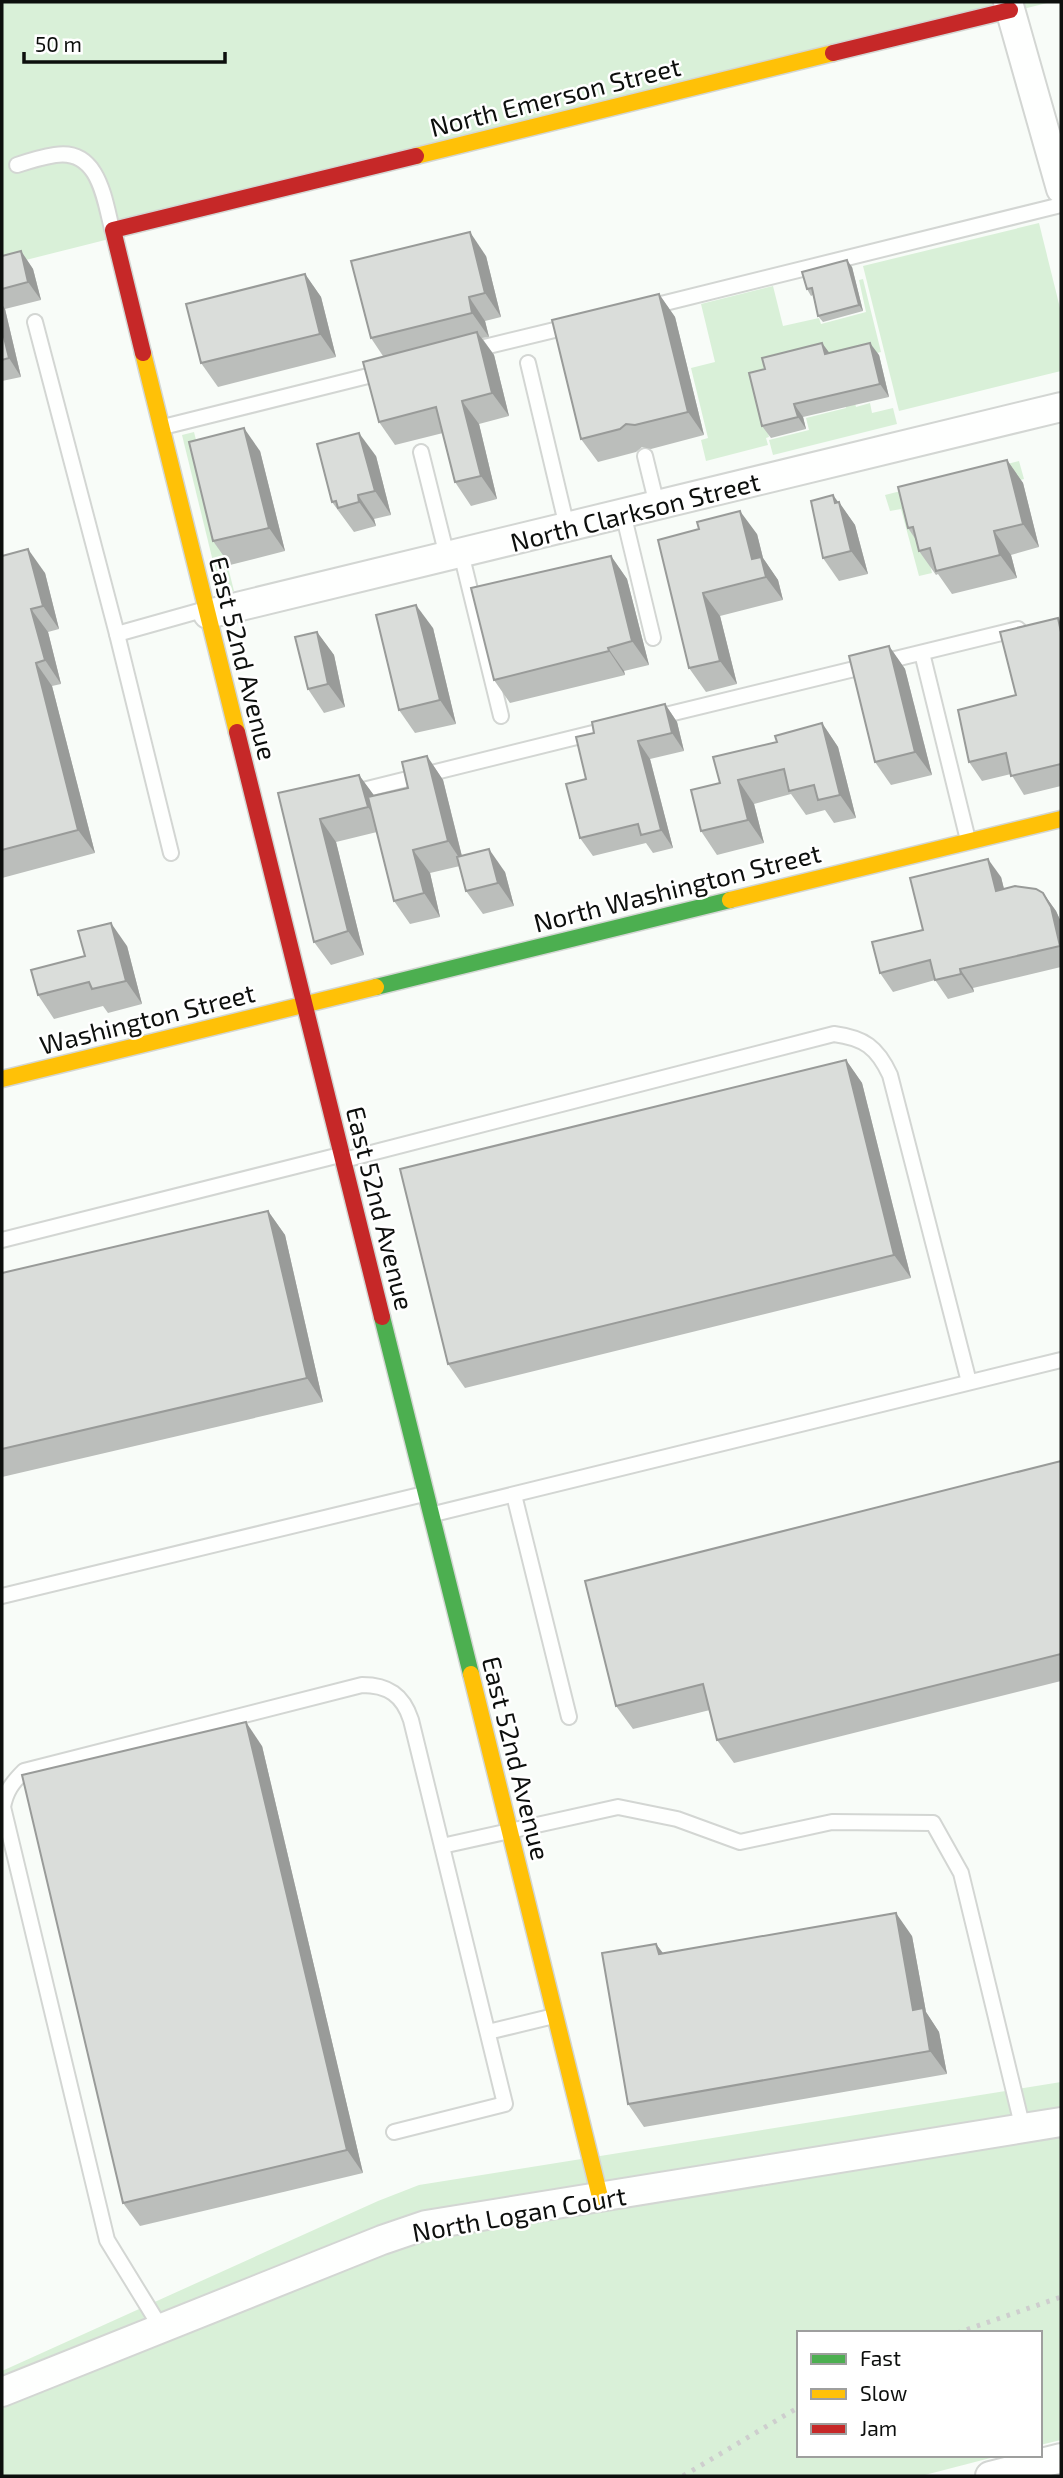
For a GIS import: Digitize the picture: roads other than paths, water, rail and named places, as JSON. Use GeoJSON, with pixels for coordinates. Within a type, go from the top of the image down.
{"type":"FeatureCollection","features":[{"type":"Feature","properties":{"kind":"street"},"geometry":{"type":"LineString","coordinates":[[1009,6],[1061,189]]}},
{"type":"Feature","properties":{"kind":"street","name":"North Emerson Street"},"geometry":{"type":"LineString","coordinates":[[113,230],[1009,6]]}},
{"type":"Feature","properties":{"kind":"street","name":"East 52nd Avenue"},"geometry":{"type":"LineString","coordinates":[[113,230],[208,611],[264,814],[304,1004],[600,2197]]}},
{"type":"Feature","properties":{"kind":"street","name":"North Clarkson Street"},"geometry":{"type":"LineString","coordinates":[[208,611],[1061,407]]}},
{"type":"Feature","properties":{"kind":"street","name":"North Washington Street"},"geometry":{"type":"LineString","coordinates":[[304,1004],[1061,819]]}},
{"type":"Feature","properties":{"kind":"street","name":"Washington Street"},"geometry":{"type":"LineString","coordinates":[[2,1079],[304,1004]]}},
{"type":"Feature","properties":{"kind":"street","name":"North Logan Court"},"geometry":{"type":"LineString","coordinates":[[2,2392],[382,2240],[426,2225],[1061,2123]]}},
{"type":"Feature","properties":{"kind":"street"},"geometry":{"type":"LineString","coordinates":[[990,2476],[1061,2458]]}},
{"type":"Feature","properties":{"kind":"lane"},"geometry":{"type":"LineString","coordinates":[[17,164],[56,155],[73,155],[86,162],[96,172],[113,230]]}},
{"type":"Feature","properties":{"kind":"lane"},"geometry":{"type":"LineString","coordinates":[[631,311],[1061,205]]}},
{"type":"Feature","properties":{"kind":"lane"},"geometry":{"type":"LineString","coordinates":[[457,354],[591,321]]}},
{"type":"Feature","properties":{"kind":"lane"},"geometry":{"type":"LineString","coordinates":[[35,322],[171,853]]}},
{"type":"Feature","properties":{"kind":"lane"},"geometry":{"type":"LineString","coordinates":[[528,363],[567,527]]}},
{"type":"Feature","properties":{"kind":"lane"},"geometry":{"type":"LineString","coordinates":[[161,427],[403,367]]}},
{"type":"Feature","properties":{"kind":"lane"},"geometry":{"type":"LineString","coordinates":[[421,452],[501,716]]}},
{"type":"Feature","properties":{"kind":"lane"},"geometry":{"type":"LineString","coordinates":[[645,456],[657,505]]}},
{"type":"Feature","properties":{"kind":"lane"},"geometry":{"type":"LineString","coordinates":[[623,513],[653,638]]}},
{"type":"Feature","properties":{"kind":"lane"},"geometry":{"type":"LineString","coordinates":[[117,634],[208,611]]}},
{"type":"Feature","properties":{"kind":"lane"},"geometry":{"type":"LineString","coordinates":[[637,722],[1036,625]]}},
{"type":"Feature","properties":{"kind":"lane"},"geometry":{"type":"LineString","coordinates":[[922,653],[968,841]]}},
{"type":"Feature","properties":{"kind":"lane"},"geometry":{"type":"LineString","coordinates":[[339,796],[610,729]]}},
{"type":"Feature","properties":{"kind":"lane"},"geometry":{"type":"LineString","coordinates":[[2,1240],[834,1034],[852,1037],[869,1045],[883,1058],[891,1075],[969,1382]]}},
{"type":"Feature","properties":{"kind":"lane"},"geometry":{"type":"LineString","coordinates":[[431,1515],[1061,1360]]}},
{"type":"Feature","properties":{"kind":"lane"},"geometry":{"type":"LineString","coordinates":[[2,1596],[426,1494]]}},
{"type":"Feature","properties":{"kind":"lane"},"geometry":{"type":"LineString","coordinates":[[514,1494],[569,1717]]}},
{"type":"Feature","properties":{"kind":"lane"},"geometry":{"type":"LineString","coordinates":[[161,2328],[107,2239],[3,1807],[11,1783],[24,1771],[362,1685],[388,1689],[399,1697],[407,1708],[505,2104],[394,2132]]}},
{"type":"Feature","properties":{"kind":"lane"},"geometry":{"type":"LineString","coordinates":[[442,1846],[618,1807],[677,1819],[740,1842],[832,1822],[933,1823],[961,1873],[1023,2129]]}},
{"type":"Feature","properties":{"kind":"lane"},"geometry":{"type":"LineString","coordinates":[[488,2032],[555,2015]]}},
{"type":"Feature","properties":{"kind":"railway"},"geometry":{"type":"LineString","coordinates":[[963,2331],[1061,2297]]}},
{"type":"Feature","properties":{"kind":"railway"},"geometry":{"type":"LineString","coordinates":[[683,2476],[797,2408]]}}]}
